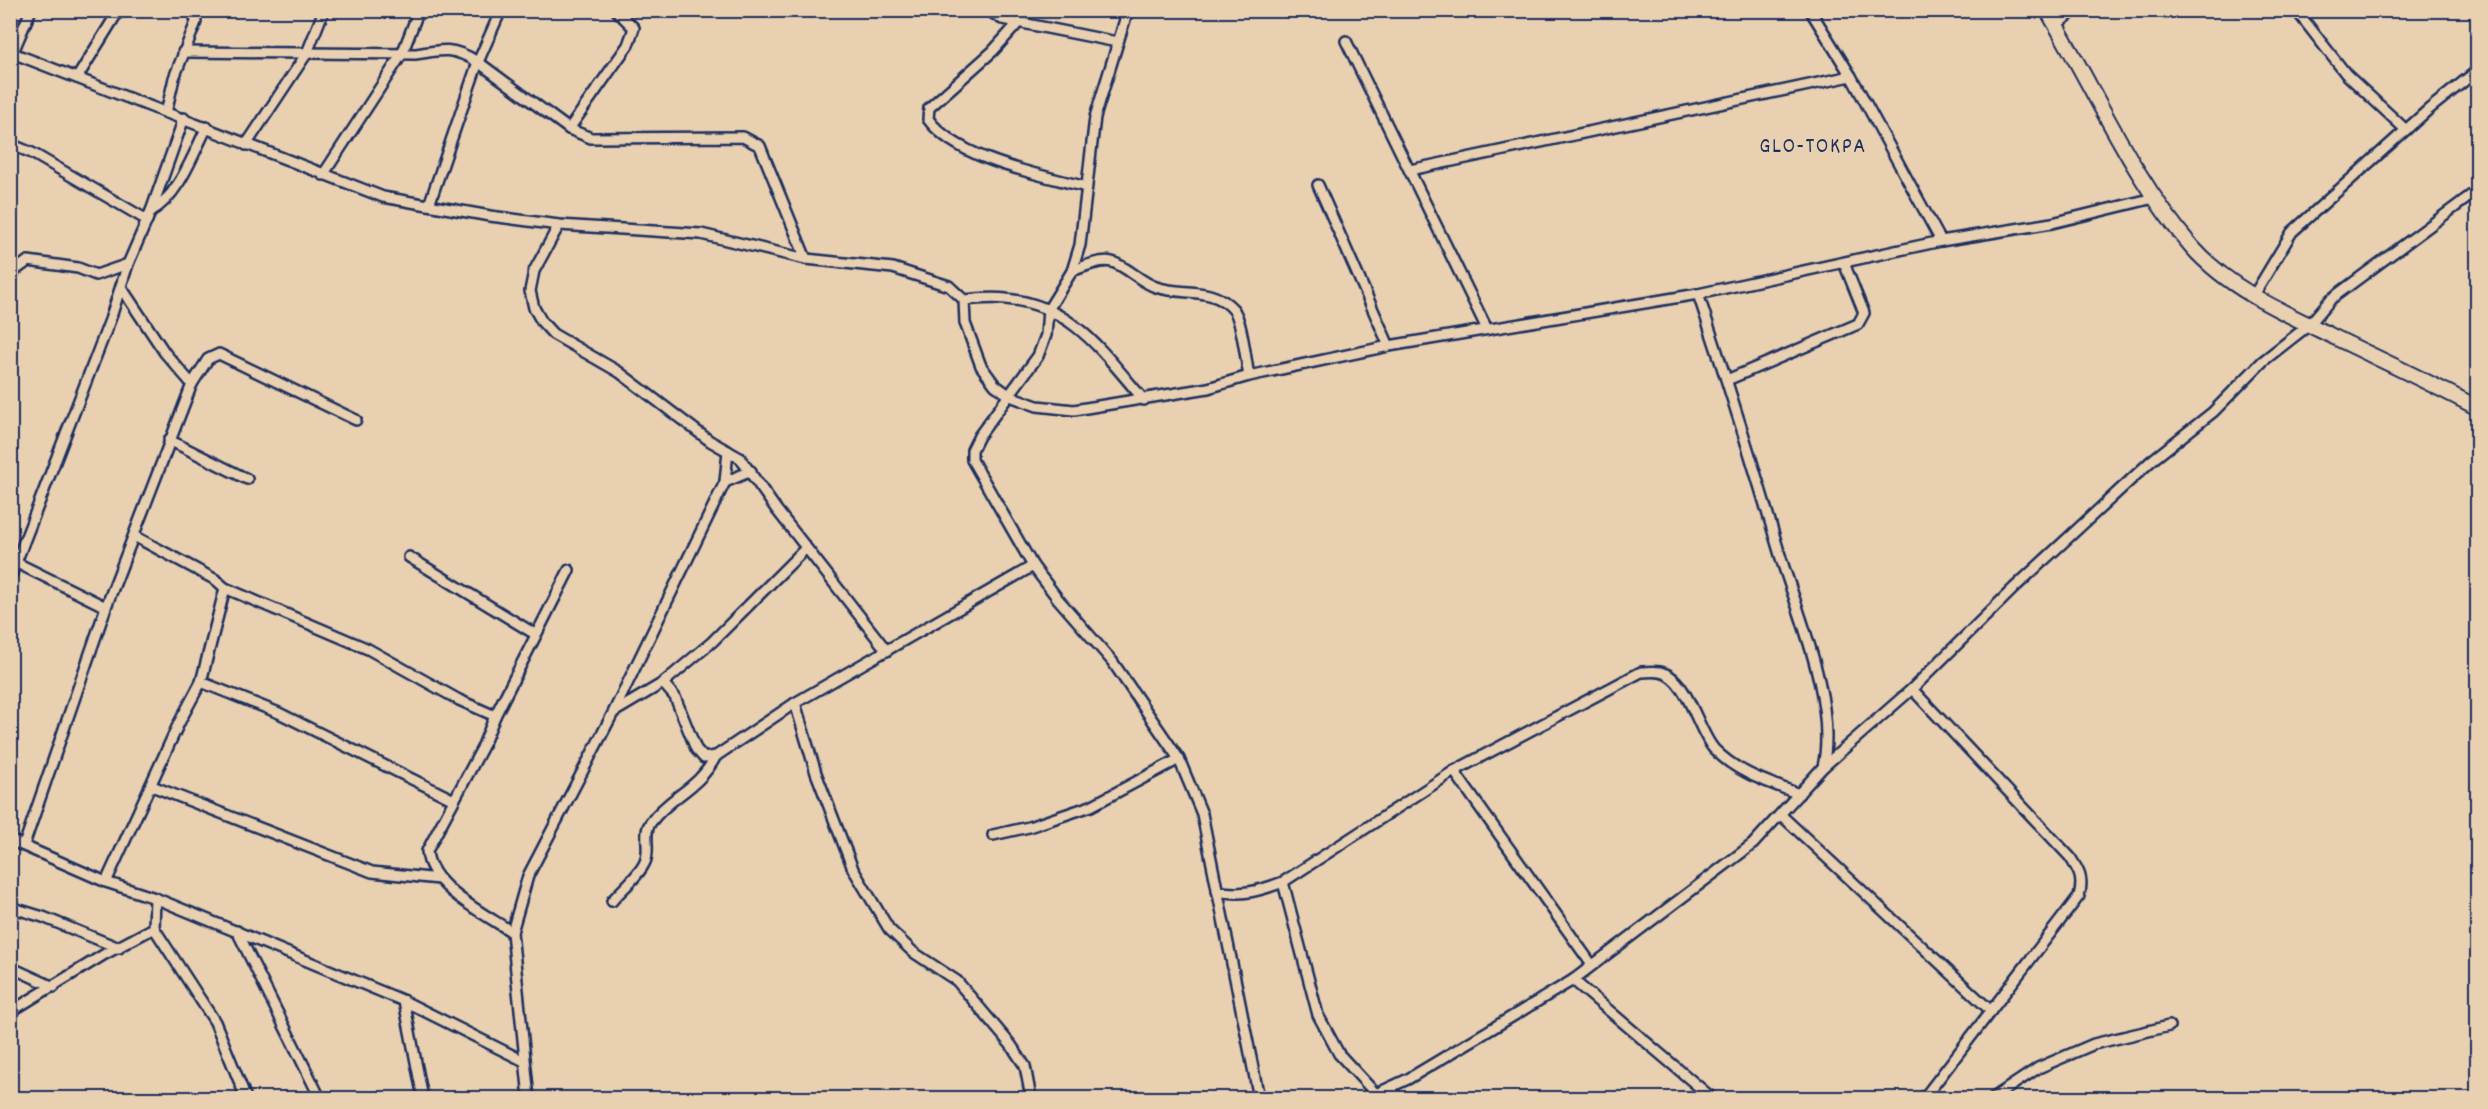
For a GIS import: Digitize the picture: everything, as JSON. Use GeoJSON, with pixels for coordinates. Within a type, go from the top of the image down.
{"type":"FeatureCollection","features":[{"type":"Feature","properties":{"kind":"main road"},"geometry":{"type":"LineString","coordinates":[[2047,10],[2154,198],[2193,248],[2228,279],[2254,296],[2478,408]]}},
{"type":"Feature","properties":{"kind":"street"},"geometry":{"type":"LineString","coordinates":[[31,10],[11,52],[166,113],[207,126],[246,145],[383,197],[559,225],[701,234],[806,259],[892,268],[949,286],[964,300],[1007,299],[1048,310],[1082,329],[1144,399]]}},
{"type":"Feature","properties":{"kind":"street"},"geometry":{"type":"LineString","coordinates":[[77,78],[119,10]]}},
{"type":"Feature","properties":{"kind":"street"},"geometry":{"type":"LineString","coordinates":[[166,113],[183,52],[193,36],[196,22],[194,10]]}},
{"type":"Feature","properties":{"kind":"street"},"geometry":{"type":"LineString","coordinates":[[246,145],[307,53],[324,10]]}},
{"type":"Feature","properties":{"kind":"street"},"geometry":{"type":"LineString","coordinates":[[323,175],[402,54],[419,10]]}},
{"type":"Feature","properties":{"kind":"street"},"geometry":{"type":"LineString","coordinates":[[429,205],[478,62],[501,10]]}},
{"type":"Feature","properties":{"kind":"street"},"geometry":{"type":"LineString","coordinates":[[569,129],[628,45],[634,28],[616,10]]}},
{"type":"Feature","properties":{"kind":"street"},"geometry":{"type":"LineString","coordinates":[[988,10],[1002,19],[1117,42]]}},
{"type":"Feature","properties":{"kind":"street"},"geometry":{"type":"LineString","coordinates":[[1128,10],[1095,117],[1080,244],[1072,271],[1048,310],[1046,335],[1038,356],[979,436],[972,450],[972,460],[1034,566],[1058,599],[1112,661],[1179,759],[1202,814],[1259,1098]]}},
{"type":"Feature","properties":{"kind":"street"},"geometry":{"type":"LineString","coordinates":[[1810,10],[1851,76],[1941,241]]}},
{"type":"Feature","properties":{"kind":"street"},"geometry":{"type":"LineString","coordinates":[[2056,25],[2076,10]]}},
{"type":"Feature","properties":{"kind":"street"},"geometry":{"type":"LineString","coordinates":[[2296,10],[2346,74],[2406,130]]}},
{"type":"Feature","properties":{"kind":"street"},"geometry":{"type":"LineString","coordinates":[[1019,22],[993,51],[929,108],[928,119],[936,130],[977,155],[1086,187]]}},
{"type":"Feature","properties":{"kind":"street"},"geometry":{"type":"LineString","coordinates":[[1346,41],[1487,329]]}},
{"type":"Feature","properties":{"kind":"street"},"geometry":{"type":"LineString","coordinates":[[183,52],[402,54],[446,49],[464,54],[478,62],[569,129],[603,140],[743,137],[760,146],[806,259]]}},
{"type":"Feature","properties":{"kind":"street"},"geometry":{"type":"LineString","coordinates":[[2254,296],[2292,232],[2406,130],[2478,70]]}},
{"type":"Feature","properties":{"kind":"street"},"geometry":{"type":"LineString","coordinates":[[1410,170],[1851,76]]}},
{"type":"Feature","properties":{"kind":"street"},"geometry":{"type":"LineString","coordinates":[[10,578],[184,118]]}},
{"type":"Feature","properties":{"kind":"street"},"geometry":{"type":"LineString","coordinates":[[149,215],[163,205],[207,126]]}},
{"type":"Feature","properties":{"kind":"street"},"geometry":{"type":"LineString","coordinates":[[10,144],[32,153],[149,215]]}},
{"type":"Feature","properties":{"kind":"street"},"geometry":{"type":"LineString","coordinates":[[1318,185],[1389,346]]}},
{"type":"Feature","properties":{"kind":"street"},"geometry":{"type":"LineString","coordinates":[[1283,882],[1318,1015],[1339,1054],[1371,1096],[1573,980],[1753,844],[1823,767],[1912,689],[2136,474],[2213,412],[2263,361],[2310,325],[2331,299],[2478,190]]}},
{"type":"Feature","properties":{"kind":"street"},"geometry":{"type":"LineString","coordinates":[[964,300],[965,323],[981,366],[995,385],[1010,396],[1037,406],[1074,410],[1208,388],[1249,376],[1389,346],[1698,294],[1941,241],[2052,223],[2154,198]]}},
{"type":"Feature","properties":{"kind":"street"},"geometry":{"type":"LineString","coordinates":[[559,225],[534,271],[530,291],[534,308],[542,322],[553,334],[619,372],[710,441],[740,458],[752,471],[776,509],[887,651]]}},
{"type":"Feature","properties":{"kind":"street"},"geometry":{"type":"LineString","coordinates":[[10,274],[28,261],[78,268],[96,275],[128,264]]}},
{"type":"Feature","properties":{"kind":"street"},"geometry":{"type":"LineString","coordinates":[[1072,271],[1102,262],[1112,262],[1153,286],[1166,290],[1210,294],[1223,300],[1235,312],[1249,376]]}},
{"type":"Feature","properties":{"kind":"street"},"geometry":{"type":"LineString","coordinates":[[1727,380],[1858,324],[1864,313],[1844,263]]}},
{"type":"Feature","properties":{"kind":"street"},"geometry":{"type":"LineString","coordinates":[[121,286],[165,353],[192,384]]}},
{"type":"Feature","properties":{"kind":"street"},"geometry":{"type":"LineString","coordinates":[[1698,294],[1727,380],[1808,643],[1823,701],[1827,734],[1823,767]]}},
{"type":"Feature","properties":{"kind":"street"},"geometry":{"type":"LineString","coordinates":[[24,845],[106,608],[169,440],[192,384],[208,359],[219,354],[356,420]]}},
{"type":"Feature","properties":{"kind":"street"},"geometry":{"type":"LineString","coordinates":[[169,440],[247,479]]}},
{"type":"Feature","properties":{"kind":"street"},"geometry":{"type":"LineString","coordinates":[[529,1098],[512,932],[528,876],[613,713],[725,482],[728,451]]}},
{"type":"Feature","properties":{"kind":"street"},"geometry":{"type":"LineString","coordinates":[[725,482],[752,471]]}},
{"type":"Feature","properties":{"kind":"street"},"geometry":{"type":"LineString","coordinates":[[134,536],[216,580],[225,588],[368,649],[459,700],[495,716]]}},
{"type":"Feature","properties":{"kind":"street"},"geometry":{"type":"LineString","coordinates":[[613,713],[663,683],[712,642],[806,548]]}},
{"type":"Feature","properties":{"kind":"street"},"geometry":{"type":"LineString","coordinates":[[10,555],[17,563],[106,608]]}},
{"type":"Feature","properties":{"kind":"street"},"geometry":{"type":"LineString","coordinates":[[409,557],[535,634]]}},
{"type":"Feature","properties":{"kind":"street"},"geometry":{"type":"LineString","coordinates":[[663,683],[675,697],[696,749],[704,758],[716,756],[795,703],[1034,566]]}},
{"type":"Feature","properties":{"kind":"street"},"geometry":{"type":"LineString","coordinates":[[512,932],[458,897],[439,879],[428,862],[427,851],[569,570]]}},
{"type":"Feature","properties":{"kind":"street"},"geometry":{"type":"LineString","coordinates":[[106,882],[179,723],[201,682],[225,588]]}},
{"type":"Feature","properties":{"kind":"street"},"geometry":{"type":"LineString","coordinates":[[1217,891],[1235,895],[1256,892],[1283,882],[1454,771],[1641,672],[1659,672],[1671,677],[1683,692],[1713,747],[1739,770],[1798,794]]}},
{"type":"Feature","properties":{"kind":"street"},"geometry":{"type":"LineString","coordinates":[[201,682],[279,713],[454,800]]}},
{"type":"Feature","properties":{"kind":"street"},"geometry":{"type":"LineString","coordinates":[[1912,689],[2070,857],[2081,874],[2082,884],[2079,896],[1924,1098]]}},
{"type":"Feature","properties":{"kind":"street"},"geometry":{"type":"LineString","coordinates":[[795,703],[816,773],[853,869],[889,929],[913,952],[957,981],[1011,1045],[1025,1066],[1031,1098]]}},
{"type":"Feature","properties":{"kind":"street"},"geometry":{"type":"LineString","coordinates":[[612,901],[645,862],[646,832],[651,822],[696,784],[708,771],[716,756]]}},
{"type":"Feature","properties":{"kind":"street"},"geometry":{"type":"LineString","coordinates":[[993,835],[1029,827],[1091,806],[1179,759]]}},
{"type":"Feature","properties":{"kind":"street"},"geometry":{"type":"LineString","coordinates":[[1454,771],[1592,966]]}},
{"type":"Feature","properties":{"kind":"street"},"geometry":{"type":"LineString","coordinates":[[152,786],[372,872],[439,879]]}},
{"type":"Feature","properties":{"kind":"street"},"geometry":{"type":"LineString","coordinates":[[1781,815],[1991,1011]]}},
{"type":"Feature","properties":{"kind":"street"},"geometry":{"type":"LineString","coordinates":[[10,840],[106,882],[155,898],[404,1000],[524,1061]]}},
{"type":"Feature","properties":{"kind":"street"},"geometry":{"type":"LineString","coordinates":[[155,898],[154,928],[215,1022],[246,1098]]}},
{"type":"Feature","properties":{"kind":"street"},"geometry":{"type":"LineString","coordinates":[[10,907],[43,916],[118,948]]}},
{"type":"Feature","properties":{"kind":"street"},"geometry":{"type":"LineString","coordinates":[[10,1012],[154,928]]}},
{"type":"Feature","properties":{"kind":"street"},"geometry":{"type":"LineString","coordinates":[[237,932],[320,1098]]}},
{"type":"Feature","properties":{"kind":"street"},"geometry":{"type":"LineString","coordinates":[[10,967],[54,987]]}},
{"type":"Feature","properties":{"kind":"street"},"geometry":{"type":"LineString","coordinates":[[1573,980],[1712,1098]]}},
{"type":"Feature","properties":{"kind":"street"},"geometry":{"type":"LineString","coordinates":[[404,1000],[423,1098]]}},
{"type":"Feature","properties":{"kind":"street"},"geometry":{"type":"LineString","coordinates":[[1993,1098],[2038,1068],[2094,1044],[2169,1026]]}},
{"type":"Feature","properties":{"kind":"street"},"geometry":{"type":"LineString","coordinates":[[1390,1087],[1396,1098]]}},
{"type":"Feature","properties":{"kind":"district","name":"GLO-TOKPA"},"geometry":{"type":"Point","coordinates":[1813,147]}}]}
